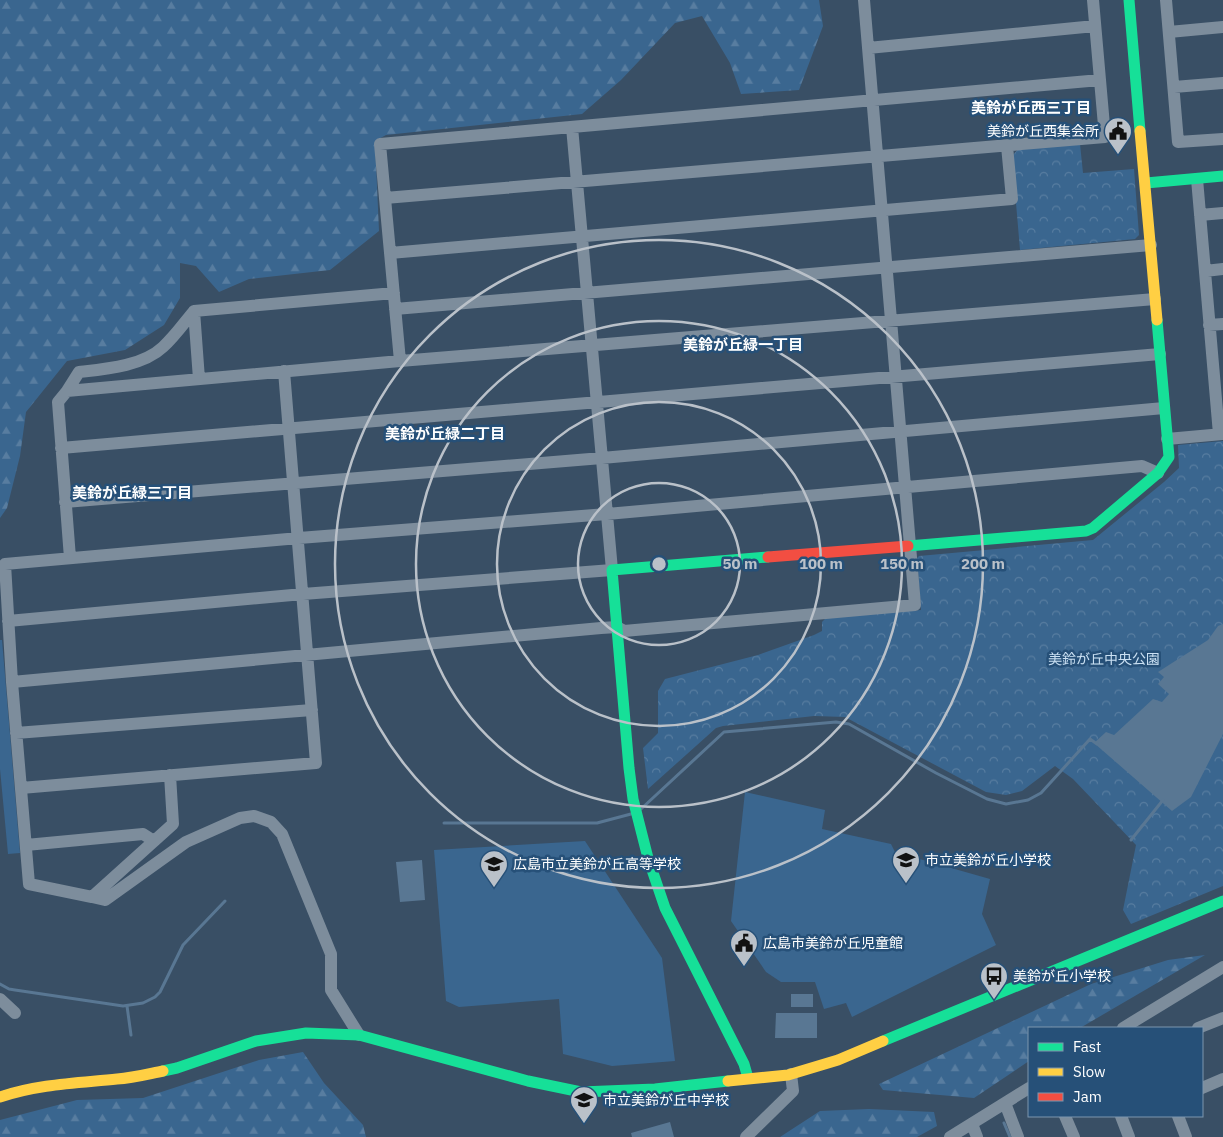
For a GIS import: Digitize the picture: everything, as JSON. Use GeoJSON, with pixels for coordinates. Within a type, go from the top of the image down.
{"type":"FeatureCollection","features":[{"type":"Feature","properties":{"kind":"street"},"geometry":{"type":"LineString","coordinates":[[12,682],[617,627],[624,632],[915,605],[864,0]]}},
{"type":"Feature","properties":{"kind":"street"},"geometry":{"type":"LineString","coordinates":[[385,198],[1007,146],[1105,136],[1093,0]]}},
{"type":"Feature","properties":{"kind":"street"},"geometry":{"type":"LineString","coordinates":[[8,621],[304,594],[1086,531],[1093,528],[1158,473],[1169,457],[1130,0]]}},
{"type":"Feature","properties":{"kind":"street"},"geometry":{"type":"LineString","coordinates":[[1166,0],[1178,142],[1223,138]]}},
{"type":"Feature","properties":{"kind":"street"},"geometry":{"type":"LineString","coordinates":[[868,48],[1095,26]]}},
{"type":"Feature","properties":{"kind":"street"},"geometry":{"type":"LineString","coordinates":[[1169,32],[1223,27]]}},
{"type":"Feature","properties":{"kind":"street"},"geometry":{"type":"LineString","coordinates":[[400,361],[380,144],[872,102],[1100,80]]}},
{"type":"Feature","properties":{"kind":"street"},"geometry":{"type":"LineString","coordinates":[[1174,87],[1223,82]]}},
{"type":"Feature","properties":{"kind":"street"},"geometry":{"type":"LineString","coordinates":[[572,127],[629,768],[638,823],[665,908],[744,1064],[748,1078]]}},
{"type":"Feature","properties":{"kind":"street"},"geometry":{"type":"LineString","coordinates":[[390,253],[882,212],[1012,199],[1007,146]]}},
{"type":"Feature","properties":{"kind":"street"},"geometry":{"type":"LineString","coordinates":[[1146,183],[1223,176]]}},
{"type":"Feature","properties":{"kind":"street"},"geometry":{"type":"LineString","coordinates":[[1168,439],[1221,434],[1219,379],[1210,325],[1197,179]]}},
{"type":"Feature","properties":{"kind":"street"},"geometry":{"type":"LineString","coordinates":[[1200,215],[1223,213]]}},
{"type":"Feature","properties":{"kind":"street"},"geometry":{"type":"LineString","coordinates":[[395,309],[1151,245]]}},
{"type":"Feature","properties":{"kind":"street"},"geometry":{"type":"LineString","coordinates":[[1205,271],[1223,269]]}},
{"type":"Feature","properties":{"kind":"street"},"geometry":{"type":"LineString","coordinates":[[70,558],[58,402],[79,372],[119,367],[140,360],[162,348],[194,311],[394,293]]}},
{"type":"Feature","properties":{"kind":"street"},"geometry":{"type":"LineString","coordinates":[[66,391],[400,361],[1155,300]]}},
{"type":"Feature","properties":{"kind":"street"},"geometry":{"type":"LineString","coordinates":[[194,311],[199,379]]}},
{"type":"Feature","properties":{"kind":"street"},"geometry":{"type":"LineString","coordinates":[[1210,325],[1223,324]]}},
{"type":"Feature","properties":{"kind":"street"},"geometry":{"type":"LineString","coordinates":[[61,448],[1160,354]]}},
{"type":"Feature","properties":{"kind":"street"},"geometry":{"type":"LineString","coordinates":[[21,788],[316,763],[304,594],[284,371]]}},
{"type":"Feature","properties":{"kind":"street"},"geometry":{"type":"LineString","coordinates":[[65,502],[602,458],[1164,408]]}},
{"type":"Feature","properties":{"kind":"street"},"geometry":{"type":"LineString","coordinates":[[359,1035],[331,990],[331,954],[282,834],[271,822],[254,816],[240,818],[186,842],[105,900],[29,884],[12,682],[5,564],[299,538],[607,514],[1142,466],[1158,473]]}},
{"type":"Feature","properties":{"kind":"street"},"geometry":{"type":"LineString","coordinates":[[16,733],[312,710]]}},
{"type":"Feature","properties":{"kind":"street"},"geometry":{"type":"LineString","coordinates":[[92,897],[173,824],[170,775]]}},
{"type":"Feature","properties":{"kind":"street"},"geometry":{"type":"LineString","coordinates":[[26,845],[143,834],[154,841]]}},
{"type":"Feature","properties":{"kind":"street"},"geometry":{"type":"LineString","coordinates":[[0,1096],[18,1091],[74,1082],[119,1079],[177,1068],[256,1041],[306,1033],[359,1035],[528,1081],[581,1092],[655,1089],[791,1074],[838,1060],[1223,901]]}},
{"type":"Feature","properties":{"kind":"street"},"geometry":{"type":"LineString","coordinates":[[1139,1024],[1223,966]]}},
{"type":"Feature","properties":{"kind":"street"},"geometry":{"type":"LineString","coordinates":[[0,999],[15,1013]]}},
{"type":"Feature","properties":{"kind":"street"},"geometry":{"type":"LineString","coordinates":[[1200,1027],[1223,1018]]}},
{"type":"Feature","properties":{"kind":"street"},"geometry":{"type":"LineString","coordinates":[[746,1137],[793,1091],[791,1074]]}},
{"type":"Feature","properties":{"kind":"street"},"geometry":{"type":"LineString","coordinates":[[1203,1088],[1223,1079]]}},
{"type":"Feature","properties":{"kind":"street"},"geometry":{"type":"LineString","coordinates":[[950,1137],[1028,1089]]}},
{"type":"Feature","properties":{"kind":"street"},"geometry":{"type":"LineString","coordinates":[[1005,1103],[1018,1137]]}},
{"type":"Feature","properties":{"kind":"street"},"geometry":{"type":"LineString","coordinates":[[1066,1117],[1074,1137]]}},
{"type":"Feature","properties":{"kind":"street"},"geometry":{"type":"LineString","coordinates":[[1120,1117],[1129,1137]]}},
{"type":"Feature","properties":{"kind":"street"},"geometry":{"type":"LineString","coordinates":[[1178,1117],[1186,1137]]}},
{"type":"Feature","properties":{"kind":"street"},"geometry":{"type":"LineString","coordinates":[[972,1124],[977,1137]]}},
{"type":"Feature","properties":{"kind":"green space"},"geometry":{"type":"Polygon","coordinates":[[[0,0],[819,0],[823,26],[799,90],[741,94],[730,63],[702,16],[675,23],[621,80],[582,114],[386,135],[375,141],[379,231],[330,270],[249,279],[219,292],[196,266],[180,263],[180,298],[164,325],[125,350],[67,361],[26,412],[20,456],[7,508],[0,518],[0,0]]]}},
{"type":"Feature","properties":{"kind":"green space"},"geometry":{"type":"Polygon","coordinates":[[[1080,144],[1083,173],[1134,169],[1139,235],[1135,239],[1020,250],[1012,156],[1019,148],[1080,144]]]}},
{"type":"Feature","properties":{"kind":"green space","name":"美鈴が丘中央公園"},"geometry":{"type":"Polygon","coordinates":[[[1223,441],[1223,886],[1131,924],[1123,910],[1136,845],[1073,779],[1055,766],[1022,791],[1006,795],[986,792],[845,717],[814,716],[716,728],[648,789],[643,748],[658,733],[658,691],[665,679],[758,655],[814,635],[822,631],[822,622],[826,618],[921,610],[917,558],[919,556],[1093,540],[1179,468],[1178,445],[1223,441]]]}},
{"type":"Feature","properties":{"kind":"green space"},"geometry":{"type":"Polygon","coordinates":[[[0,640],[2,640],[20,853],[8,854],[0,769],[0,640]]]}},
{"type":"Feature","properties":{"kind":"green space"},"geometry":{"type":"Polygon","coordinates":[[[745,792],[825,810],[822,829],[891,844],[895,852],[990,879],[982,914],[996,945],[852,1017],[846,1003],[824,1009],[815,982],[781,982],[766,972],[731,921],[745,792]]]}},
{"type":"Feature","properties":{"kind":"green space"},"geometry":{"type":"Polygon","coordinates":[[[585,841],[662,958],[675,1061],[612,1066],[563,1054],[559,999],[459,1007],[446,1001],[434,850],[585,841]]]}},
{"type":"Feature","properties":{"kind":"green space"},"geometry":{"type":"Polygon","coordinates":[[[1205,955],[1082,1027],[1028,1027],[1028,1062],[974,1098],[883,1090],[879,1084],[1091,984],[1168,960],[1205,955]]]}},
{"type":"Feature","properties":{"kind":"green space"},"geometry":{"type":"Polygon","coordinates":[[[303,1052],[324,1083],[363,1125],[366,1137],[0,1137],[0,1120],[77,1100],[143,1098],[259,1060],[303,1052]]]}},
{"type":"Feature","properties":{"kind":"green space"},"geometry":{"type":"Polygon","coordinates":[[[869,1109],[934,1112],[937,1126],[917,1137],[780,1137],[820,1111],[869,1109]]]}},
{"type":"Feature","properties":{"kind":"shaded area"},"geometry":{"type":"Polygon","coordinates":[[[1223,624],[1223,734],[1191,797],[1172,811],[1094,743],[1106,732],[1114,735],[1153,699],[1162,702],[1169,694],[1158,684],[1164,677],[1158,672],[1208,640],[1218,626],[1223,624]]]}},
{"type":"Feature","properties":{"kind":"shaded area"},"geometry":{"type":"Polygon","coordinates":[[[422,860],[425,900],[400,902],[396,862],[422,860]]]}},
{"type":"Feature","properties":{"kind":"shaded area"},"geometry":{"type":"Polygon","coordinates":[[[791,994],[813,994],[813,1007],[791,1007],[791,994]]]}},
{"type":"Feature","properties":{"kind":"shaded area"},"geometry":{"type":"Polygon","coordinates":[[[776,1013],[817,1013],[817,1038],[775,1038],[776,1013]]]}},
{"type":"Feature","properties":{"kind":"shaded area"},"geometry":{"type":"Polygon","coordinates":[[[670,1122],[674,1137],[632,1137],[631,1133],[670,1122]]]}},
{"type":"Feature","properties":{"kind":"waterway"},"geometry":{"type":"LineString","coordinates":[[641,809],[724,732],[836,722],[849,724],[936,773],[987,799],[1006,804],[1028,800],[1041,793],[1090,739],[1097,744]]}},
{"type":"Feature","properties":{"kind":"waterway"},"geometry":{"type":"LineString","coordinates":[[1131,840],[1163,800]]}},
{"type":"Feature","properties":{"kind":"waterway"},"geometry":{"type":"LineString","coordinates":[[444,823],[597,823],[631,814]]}},
{"type":"Feature","properties":{"kind":"waterway"},"geometry":{"type":"LineString","coordinates":[[0,984],[9,989],[123,1006],[143,1003],[160,992],[183,945],[225,901]]}},
{"type":"Feature","properties":{"kind":"waterway"},"geometry":{"type":"LineString","coordinates":[[127,1006],[131,1035]]}},
{"type":"Feature","properties":{"kind":"waterway"},"geometry":{"type":"LineString","coordinates":[[1004,1123],[1010,1137]]}},
{"type":"Feature","properties":{"kind":"traffic: fast"},"geometry":{"type":"LineString","coordinates":[[1129,0],[1140,131]]}},
{"type":"Feature","properties":{"kind":"traffic: fast"},"geometry":{"type":"LineString","coordinates":[[1146,183],[1223,176]]}},
{"type":"Feature","properties":{"kind":"traffic: fast"},"geometry":{"type":"LineString","coordinates":[[908,546],[1086,531],[1093,528],[1158,473],[1169,457],[1157,320]]}},
{"type":"Feature","properties":{"kind":"traffic: fast"},"geometry":{"type":"LineString","coordinates":[[748,1078],[744,1064],[665,908],[648,858],[633,799],[629,768],[612,570],[768,557]]}},
{"type":"Feature","properties":{"kind":"traffic: fast"},"geometry":{"type":"LineString","coordinates":[[883,1041],[1223,901]]}},
{"type":"Feature","properties":{"kind":"traffic: fast"},"geometry":{"type":"LineString","coordinates":[[163,1071],[256,1041],[306,1033],[359,1035],[528,1081],[581,1092],[655,1089],[728,1081]]}},
{"type":"Feature","properties":{"kind":"traffic: slow"},"geometry":{"type":"LineString","coordinates":[[1140,131],[1157,320]]}},
{"type":"Feature","properties":{"kind":"traffic: slow"},"geometry":{"type":"LineString","coordinates":[[728,1081],[788,1075],[838,1060],[883,1041]]}},
{"type":"Feature","properties":{"kind":"traffic: slow"},"geometry":{"type":"LineString","coordinates":[[0,1097],[29,1089],[129,1078],[163,1071]]}},
{"type":"Feature","properties":{"kind":"traffic: jam"},"geometry":{"type":"LineString","coordinates":[[768,557],[908,546]]}},
{"type":"Feature","properties":{"kind":"place","name":"美鈴が丘西集会所"},"geometry":{"type":"Point","coordinates":[1118,155]}},
{"type":"Feature","properties":{"kind":"place","name":"市立美鈴が丘小学校"},"geometry":{"type":"Point","coordinates":[906,884]}},
{"type":"Feature","properties":{"kind":"place","name":"広島市立美鈴が丘高等学校"},"geometry":{"type":"Point","coordinates":[494,888]}},
{"type":"Feature","properties":{"kind":"place","name":"広島市美鈴が丘児童館"},"geometry":{"type":"Point","coordinates":[744,967]}},
{"type":"Feature","properties":{"kind":"place","name":"美鈴が丘小学校"},"geometry":{"type":"Point","coordinates":[994,1000]}},
{"type":"Feature","properties":{"kind":"place","name":"市立美鈴が丘中学校"},"geometry":{"type":"Point","coordinates":[584,1124]}},
{"type":"Feature","properties":{"kind":"district","name":"美鈴が丘西三丁目"},"geometry":{"type":"Point","coordinates":[1031,107]}},
{"type":"Feature","properties":{"kind":"district","name":"美鈴が丘緑一丁目"},"geometry":{"type":"Point","coordinates":[743,344]}},
{"type":"Feature","properties":{"kind":"district","name":"美鈴が丘緑二丁目"},"geometry":{"type":"Point","coordinates":[445,433]}},
{"type":"Feature","properties":{"kind":"district","name":"美鈴が丘緑三丁目"},"geometry":{"type":"Point","coordinates":[132,492]}}]}
